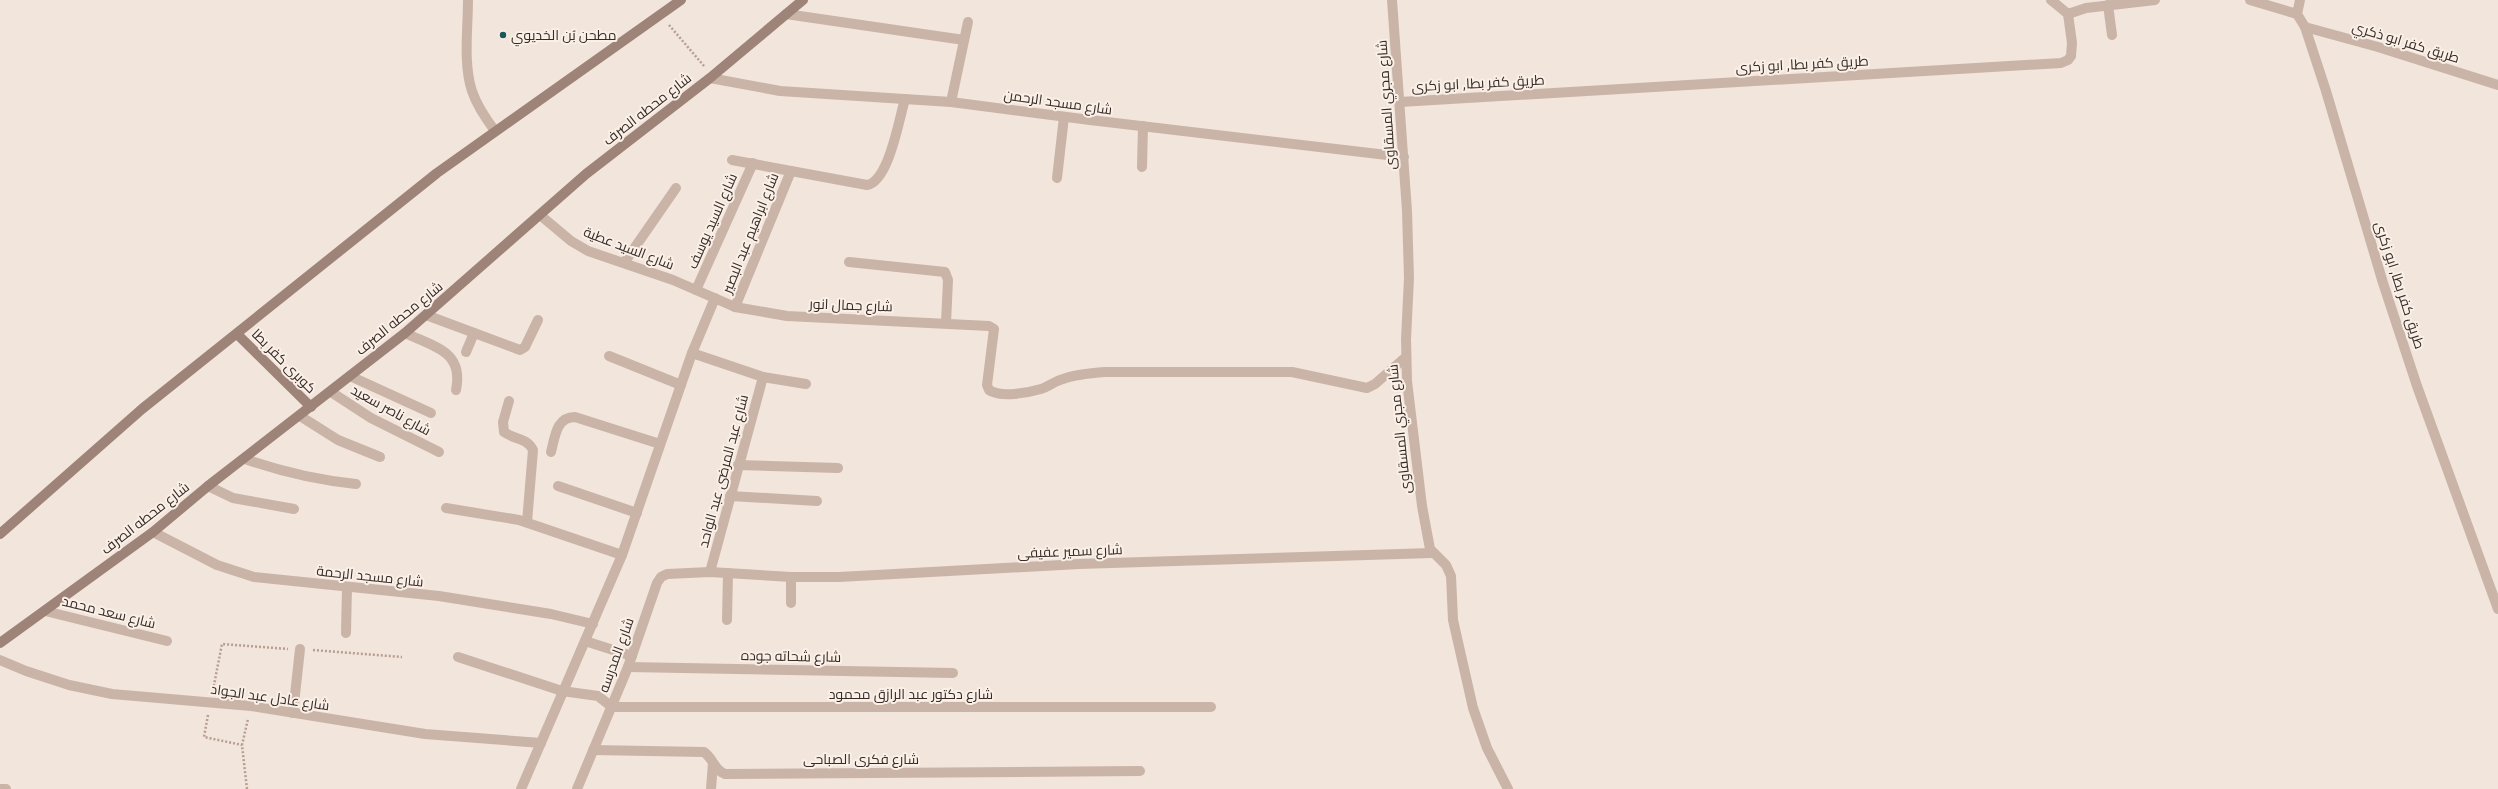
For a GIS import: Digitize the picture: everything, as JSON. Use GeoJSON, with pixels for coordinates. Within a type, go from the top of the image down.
{"type":"FeatureCollection","features":[{"type":"Feature","properties":{"kind":"street"},"geometry":{"type":"LineString","coordinates":[[468,0],[468,63],[471,89],[484,116],[495,132]]}},
{"type":"Feature","properties":{"kind":"street"},"geometry":{"type":"LineString","coordinates":[[0,534],[142,409],[437,173],[662,16],[681,0]]}},
{"type":"Feature","properties":{"kind":"street","name":"شارع محطه الصرف"},"geometry":{"type":"LineString","coordinates":[[0,643],[153,532],[208,486],[245,459],[405,333],[586,174],[710,78],[803,0]]}},
{"type":"Feature","properties":{"kind":"street","name":"شارع مجري المسقاوى"},"geometry":{"type":"LineString","coordinates":[[1392,0],[1404,157],[1409,278],[1406,357],[1409,409],[1422,506],[1432,553]]}},
{"type":"Feature","properties":{"kind":"street"},"geometry":{"type":"LineString","coordinates":[[2051,0],[2068,14],[2108,5],[2155,0]]}},
{"type":"Feature","properties":{"kind":"street"},"geometry":{"type":"LineString","coordinates":[[2250,0],[2297,14],[2300,0]]}},
{"type":"Feature","properties":{"kind":"street"},"geometry":{"type":"LineString","coordinates":[[2108,5],[2112,35]]}},
{"type":"Feature","properties":{"kind":"street"},"geometry":{"type":"LineString","coordinates":[[786,14],[964,40]]}},
{"type":"Feature","properties":{"kind":"street","name":"طريق كفر بطا, ابو زكرى"},"geometry":{"type":"LineString","coordinates":[[1400,102],[2062,63],[2068,60],[2072,51],[2068,14]]}},
{"type":"Feature","properties":{"kind":"street","name":"طريق كفر بطا, ابو زكرى"},"geometry":{"type":"LineString","coordinates":[[2297,14],[2305,27],[2326,91],[2383,283],[2416,386],[2498,609]]}},
{"type":"Feature","properties":{"kind":"street"},"geometry":{"type":"LineString","coordinates":[[951,102],[968,22]]}},
{"type":"Feature","properties":{"kind":"street","name":"طريق كفر ابو ذكري"},"geometry":{"type":"LineString","coordinates":[[2305,27],[2378,47],[2498,85]]}},
{"type":"Feature","properties":{"kind":"street","name":"شارع مسجد الرحمن"},"geometry":{"type":"LineString","coordinates":[[710,78],[780,92],[951,102],[1064,117],[1404,157]]}},
{"type":"Feature","properties":{"kind":"street"},"geometry":{"type":"LineString","coordinates":[[732,160],[867,185],[874,184],[883,173],[905,99]]}},
{"type":"Feature","properties":{"kind":"street"},"geometry":{"type":"LineString","coordinates":[[1057,178],[1064,117]]}},
{"type":"Feature","properties":{"kind":"street"},"geometry":{"type":"LineString","coordinates":[[1142,167],[1143,126]]}},
{"type":"Feature","properties":{"kind":"street","name":"شارع السيد يوسف"},"geometry":{"type":"LineString","coordinates":[[696,290],[754,164]]}},
{"type":"Feature","properties":{"kind":"street","name":"شارع ابراهيم عبد البصير"},"geometry":{"type":"LineString","coordinates":[[735,307],[792,171]]}},
{"type":"Feature","properties":{"kind":"street"},"geometry":{"type":"LineString","coordinates":[[624,263],[676,188]]}},
{"type":"Feature","properties":{"kind":"street","name":"شارع السيد عطية"},"geometry":{"type":"LineString","coordinates":[[540,215],[571,241],[588,251],[624,263],[715,298]]}},
{"type":"Feature","properties":{"kind":"street"},"geometry":{"type":"LineString","coordinates":[[849,262],[945,272],[948,280],[946,324]]}},
{"type":"Feature","properties":{"kind":"street"},"geometry":{"type":"LineString","coordinates":[[521,789],[622,555],[692,352],[715,298]]}},
{"type":"Feature","properties":{"kind":"street","name":"شارع جمال انور"},"geometry":{"type":"LineString","coordinates":[[715,298],[735,307],[771,315],[989,326],[994,328],[987,385],[989,390],[994,393],[1028,392],[1082,374],[1106,372],[1292,372],[1367,388],[1375,384],[1406,357]]}},
{"type":"Feature","properties":{"kind":"street"},"geometry":{"type":"LineString","coordinates":[[426,315],[516,350],[525,348],[538,320]]}},
{"type":"Feature","properties":{"kind":"street"},"geometry":{"type":"LineString","coordinates":[[405,333],[450,355],[458,372],[456,390]]}},
{"type":"Feature","properties":{"kind":"street"},"geometry":{"type":"LineString","coordinates":[[466,352],[474,333]]}},
{"type":"Feature","properties":{"kind":"street","name":"كوبرى كفر بطا"},"geometry":{"type":"LineString","coordinates":[[237,334],[311,407]]}},
{"type":"Feature","properties":{"kind":"street"},"geometry":{"type":"LineString","coordinates":[[692,352],[763,377],[806,384]]}},
{"type":"Feature","properties":{"kind":"street"},"geometry":{"type":"LineString","coordinates":[[609,356],[681,385]]}},
{"type":"Feature","properties":{"kind":"street"},"geometry":{"type":"LineString","coordinates":[[350,376],[431,413]]}},
{"type":"Feature","properties":{"kind":"street","name":"شارع عبد المرضى عبد الواحد"},"geometry":{"type":"LineString","coordinates":[[710,572],[763,377]]}},
{"type":"Feature","properties":{"kind":"street","name":"شارع ناصر سعيد"},"geometry":{"type":"LineString","coordinates":[[331,392],[371,418],[439,452]]}},
{"type":"Feature","properties":{"kind":"street"},"geometry":{"type":"LineString","coordinates":[[509,401],[502,428],[507,434],[523,439],[533,450],[527,522]]}},
{"type":"Feature","properties":{"kind":"street"},"geometry":{"type":"LineString","coordinates":[[300,416],[338,440],[380,457]]}},
{"type":"Feature","properties":{"kind":"street"},"geometry":{"type":"LineString","coordinates":[[551,452],[559,424],[569,417],[575,417],[660,444]]}},
{"type":"Feature","properties":{"kind":"street"},"geometry":{"type":"LineString","coordinates":[[245,459],[281,472],[318,480],[356,484]]}},
{"type":"Feature","properties":{"kind":"street"},"geometry":{"type":"LineString","coordinates":[[738,465],[838,468]]}},
{"type":"Feature","properties":{"kind":"street"},"geometry":{"type":"LineString","coordinates":[[208,486],[233,498],[294,509]]}},
{"type":"Feature","properties":{"kind":"street"},"geometry":{"type":"LineString","coordinates":[[558,486],[637,513]]}},
{"type":"Feature","properties":{"kind":"street"},"geometry":{"type":"LineString","coordinates":[[730,496],[817,501]]}},
{"type":"Feature","properties":{"kind":"street"},"geometry":{"type":"LineString","coordinates":[[446,508],[483,512],[527,522],[622,555]]}},
{"type":"Feature","properties":{"kind":"street","name":"شارع مسجد الرحمة"},"geometry":{"type":"LineString","coordinates":[[153,532],[200,557],[236,572],[278,580],[439,596],[551,614],[593,624]]}},
{"type":"Feature","properties":{"kind":"street"},"geometry":{"type":"LineString","coordinates":[[1432,553],[1446,565],[1451,576],[1453,620],[1473,708],[1487,748],[1508,789]]}},
{"type":"Feature","properties":{"kind":"street","name":"شارع سمير عفيفى"},"geometry":{"type":"LineString","coordinates":[[710,572],[792,577],[839,577],[1079,564],[1432,553]]}},
{"type":"Feature","properties":{"kind":"street","name":"شارع المدرسه"},"geometry":{"type":"LineString","coordinates":[[577,789],[628,667],[661,577],[673,572],[710,572]]}},
{"type":"Feature","properties":{"kind":"street"},"geometry":{"type":"LineString","coordinates":[[727,620],[728,573]]}},
{"type":"Feature","properties":{"kind":"street"},"geometry":{"type":"LineString","coordinates":[[791,603],[792,577]]}},
{"type":"Feature","properties":{"kind":"street"},"geometry":{"type":"LineString","coordinates":[[346,633],[347,587]]}},
{"type":"Feature","properties":{"kind":"street","name":"شارع سعد محمد"},"geometry":{"type":"LineString","coordinates":[[45,611],[167,641]]}},
{"type":"Feature","properties":{"kind":"street"},"geometry":{"type":"LineString","coordinates":[[585,641],[632,656]]}},
{"type":"Feature","properties":{"kind":"street"},"geometry":{"type":"LineString","coordinates":[[293,713],[300,650]]}},
{"type":"Feature","properties":{"kind":"street"},"geometry":{"type":"LineString","coordinates":[[458,657],[562,691],[598,696],[612,707]]}},
{"type":"Feature","properties":{"kind":"street","name":"شارع عادل عبد الجواد"},"geometry":{"type":"LineString","coordinates":[[0,660],[26,671],[76,686],[112,694],[251,706],[425,734],[541,743]]}},
{"type":"Feature","properties":{"kind":"street","name":"شارع شحاته جوده"},"geometry":{"type":"LineString","coordinates":[[628,667],[953,673]]}},
{"type":"Feature","properties":{"kind":"street","name":"شارع دكتور عبد الرازق محمود"},"geometry":{"type":"LineString","coordinates":[[612,707],[1211,707]]}},
{"type":"Feature","properties":{"kind":"street","name":"شارع فكرى الصباحى"},"geometry":{"type":"LineString","coordinates":[[593,750],[694,750],[704,752],[716,769],[725,774],[1140,771]]}},
{"type":"Feature","properties":{"kind":"street"},"geometry":{"type":"LineString","coordinates":[[711,789],[713,763]]}},
{"type":"Feature","properties":{"kind":"street"},"geometry":{"type":"LineString","coordinates":[[0,789],[6,789]]}},
{"type":"Feature","properties":{"kind":"path"},"geometry":{"type":"LineString","coordinates":[[674,32],[703,64]]}},
{"type":"Feature","properties":{"kind":"path"},"geometry":{"type":"LineString","coordinates":[[242,745],[204,737],[222,644],[402,657]]}},
{"type":"Feature","properties":{"kind":"path"},"geometry":{"type":"LineString","coordinates":[[247,789],[242,745],[251,706]]}},
{"type":"Feature","properties":{"kind":"place","name":"مطحن بُن الخديوي"},"geometry":{"type":"Point","coordinates":[503,35]}}]}
